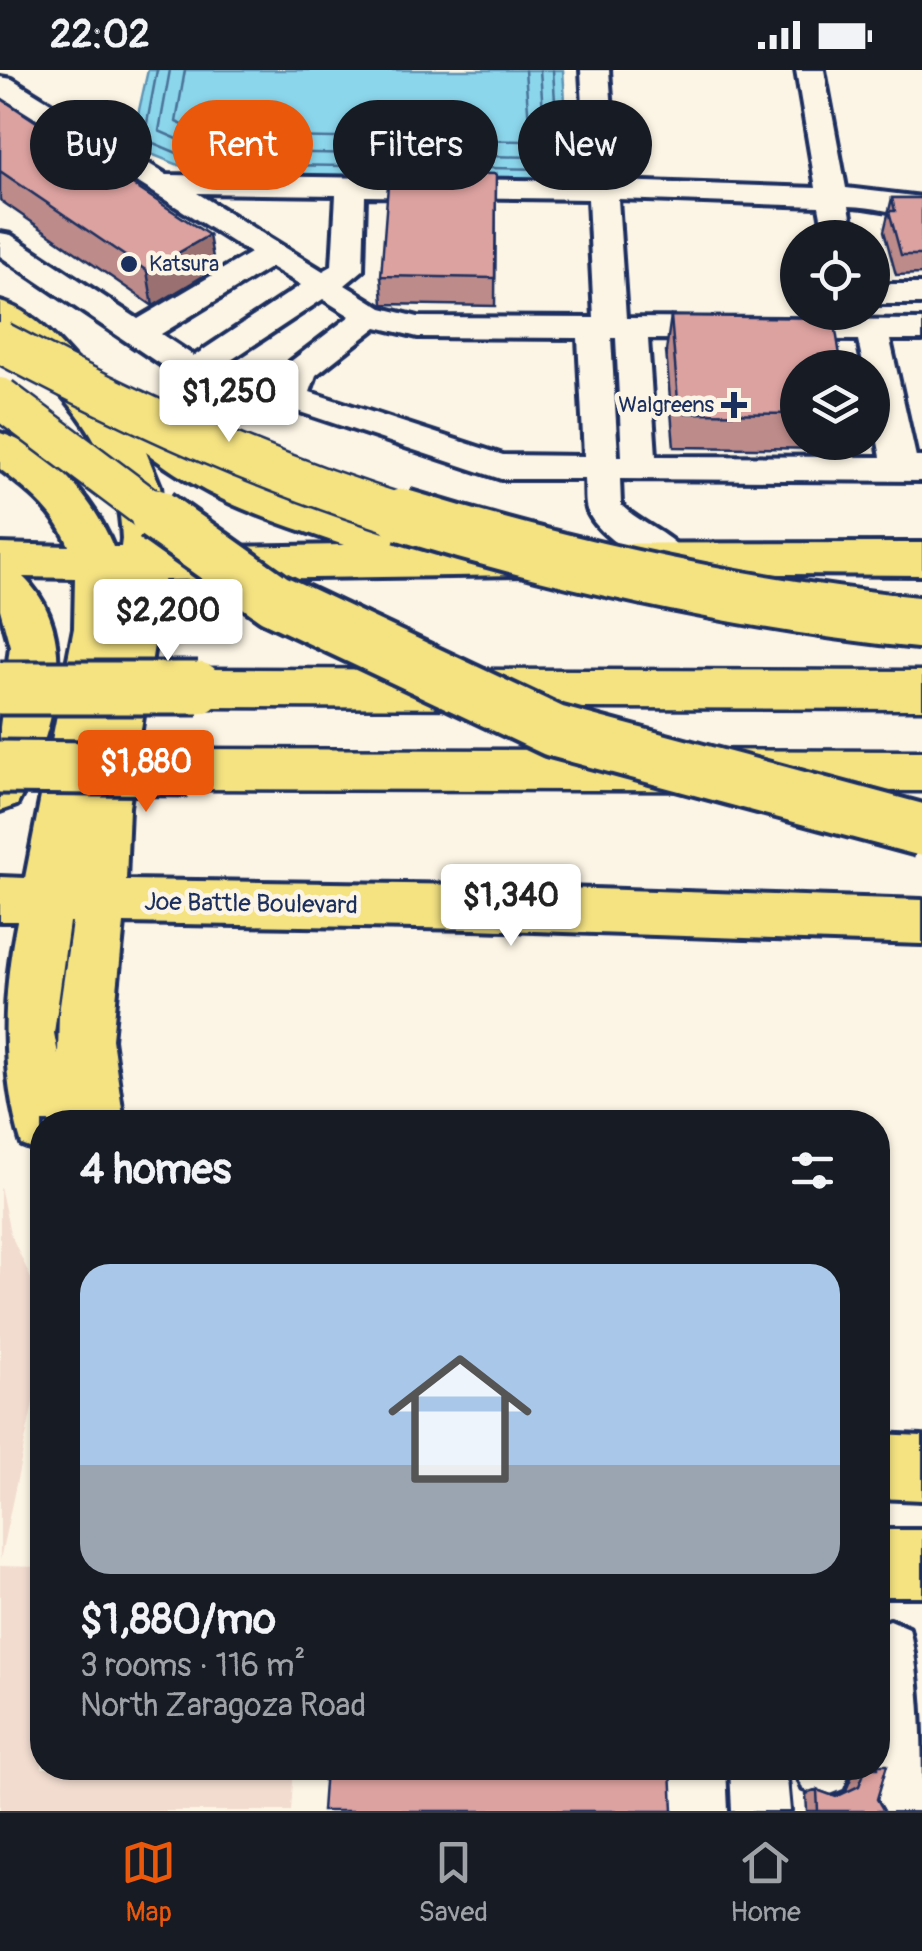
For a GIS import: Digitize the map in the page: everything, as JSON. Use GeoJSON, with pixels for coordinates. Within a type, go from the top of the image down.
{"type":"FeatureCollection","features":[{"type":"Feature","properties":{"kind":"highway"},"geometry":{"type":"LineString","coordinates":[[7,329],[72,383],[241,460],[452,533],[656,582],[922,622]]}},
{"type":"Feature","properties":{"kind":"highway"},"geometry":{"type":"LineString","coordinates":[[0,398],[66,451],[274,599],[554,731],[922,830]]}},
{"type":"Feature","properties":{"kind":"highway"},"geometry":{"type":"LineString","coordinates":[[0,688],[922,690]]}},
{"type":"Feature","properties":{"kind":"highway"},"geometry":{"type":"LineString","coordinates":[[0,767],[922,771]]}},
{"type":"Feature","properties":{"kind":"main road"},"geometry":{"type":"LineString","coordinates":[[7,329],[161,444],[248,497],[332,528],[438,558]]}},
{"type":"Feature","properties":{"kind":"main road"},"geometry":{"type":"LineString","coordinates":[[7,329],[100,418],[130,462],[143,523],[120,564],[97,628],[22,900],[28,1032],[39,1110]]}},
{"type":"Feature","properties":{"kind":"main road"},"geometry":{"type":"LineString","coordinates":[[0,448],[49,484],[84,528],[120,564],[100,901],[83,1018],[86,1089],[92,1110]]}},
{"type":"Feature","properties":{"kind":"main road"},"geometry":{"type":"LineString","coordinates":[[0,560],[120,564],[438,558],[917,559]]}},
{"type":"Feature","properties":{"kind":"main road"},"geometry":{"type":"LineString","coordinates":[[0,582],[22,605],[36,653],[11,772],[0,791]]}},
{"type":"Feature","properties":{"kind":"main road","name":"Joe Battle Boulevard"},"geometry":{"type":"LineString","coordinates":[[22,900],[474,907],[922,922]]}},
{"type":"Feature","properties":{"kind":"main road"},"geometry":{"type":"LineString","coordinates":[[0,1020],[36,1110]]}},
{"type":"Feature","properties":{"kind":"main road"},"geometry":{"type":"LineString","coordinates":[[890,1467],[922,1468]]}},
{"type":"Feature","properties":{"kind":"main road"},"geometry":{"type":"LineString","coordinates":[[890,1563],[922,1563]]}},
{"type":"Feature","properties":{"kind":"lane"},"geometry":{"type":"LineString","coordinates":[[595,70],[597,100]]}},
{"type":"Feature","properties":{"kind":"lane"},"geometry":{"type":"LineString","coordinates":[[810,70],[837,220]]}},
{"type":"Feature","properties":{"kind":"lane"},"geometry":{"type":"LineString","coordinates":[[10,80],[162,184],[371,315],[418,327],[617,332],[782,330]]}},
{"type":"Feature","properties":{"kind":"lane"},"geometry":{"type":"LineString","coordinates":[[162,184],[333,186]]}},
{"type":"Feature","properties":{"kind":"lane"},"geometry":{"type":"LineString","coordinates":[[872,197],[888,188],[922,188]]}},
{"type":"Feature","properties":{"kind":"lane"},"geometry":{"type":"LineString","coordinates":[[197,373],[210,358],[347,270],[352,190]]}},
{"type":"Feature","properties":{"kind":"lane"},"geometry":{"type":"LineString","coordinates":[[640,468],[617,332],[602,190],[872,197],[893,206],[922,206]]}},
{"type":"Feature","properties":{"kind":"lane"},"geometry":{"type":"LineString","coordinates":[[0,242],[197,373],[291,397],[501,467],[911,469],[864,330]]}},
{"type":"Feature","properties":{"kind":"lane"},"geometry":{"type":"LineString","coordinates":[[138,334],[272,253]]}},
{"type":"Feature","properties":{"kind":"lane"},"geometry":{"type":"LineString","coordinates":[[890,294],[922,294]]}},
{"type":"Feature","properties":{"kind":"lane"},"geometry":{"type":"LineString","coordinates":[[291,397],[302,370],[371,315]]}},
{"type":"Feature","properties":{"kind":"lane"},"geometry":{"type":"LineString","coordinates":[[890,329],[922,330]]}},
{"type":"Feature","properties":{"kind":"lane"},"geometry":{"type":"LineString","coordinates":[[617,332],[691,347],[757,344],[857,330]]}},
{"type":"Feature","properties":{"kind":"lane"},"geometry":{"type":"LineString","coordinates":[[617,332],[600,468],[604,509],[625,530],[669,557]]}},
{"type":"Feature","properties":{"kind":"lane"},"geometry":{"type":"LineString","coordinates":[[691,347],[704,339],[757,344]]}},
{"type":"Feature","properties":{"kind":"lane"},"geometry":{"type":"LineString","coordinates":[[896,1647],[908,1793]]}},
{"type":"Feature","properties":{"kind":"lane"},"geometry":{"type":"LineString","coordinates":[[759,1780],[761,1811]]}},
{"type":"Feature","properties":{"kind":"shaded area"},"geometry":{"type":"Polygon","coordinates":[[[0,1186],[10,1233],[30,1276],[30,1418],[0,1560],[0,1186]]]}},
{"type":"Feature","properties":{"kind":"shaded area"},"geometry":{"type":"Polygon","coordinates":[[[0,1566],[30,1567],[30,1780],[293,1780],[291,1811],[0,1811],[0,1566]]]}},
{"type":"Feature","properties":{"kind":"water"},"geometry":{"type":"Polygon","coordinates":[[[148,70],[563,70],[565,100],[518,100],[518,179],[498,179],[498,100],[333,100],[333,176],[313,176],[313,100],[172,100],[172,162],[152,154],[152,100],[141,100],[148,70]]]}},
{"type":"Feature","properties":{"kind":"building"},"geometry":{"type":"Polygon","coordinates":[[[0,98],[30,118],[30,190],[140,190],[209,235],[147,271],[0,171],[0,98]]]}},
{"type":"Feature","properties":{"kind":"building"},"geometry":{"type":"Polygon","coordinates":[[[388,190],[496,190],[495,278],[381,276],[388,190]]]}},
{"type":"Feature","properties":{"kind":"building"},"geometry":{"type":"Polygon","coordinates":[[[892,198],[922,198],[922,255],[901,255],[889,211],[895,211],[892,198]]]}},
{"type":"Feature","properties":{"kind":"building"},"geometry":{"type":"Polygon","coordinates":[[[671,316],[780,317],[780,330],[836,330],[839,350],[780,350],[780,414],[679,413],[671,316]]]}},
{"type":"Feature","properties":{"kind":"building"},"geometry":{"type":"Polygon","coordinates":[[[324,1780],[672,1780],[673,1811],[322,1811],[324,1780]]]}},
{"type":"Feature","properties":{"kind":"building"},"geometry":{"type":"Polygon","coordinates":[[[861,1780],[883,1780],[877,1799],[884,1811],[818,1811],[817,1790],[836,1797],[859,1786],[861,1780]]]}},
{"type":"Feature","properties":{"kind":"place","name":"Katsura"},"geometry":{"type":"Point","coordinates":[129,264]}},
{"type":"Feature","properties":{"kind":"place","name":"Walgreens"},"geometry":{"type":"Point","coordinates":[734,405]}}]}
